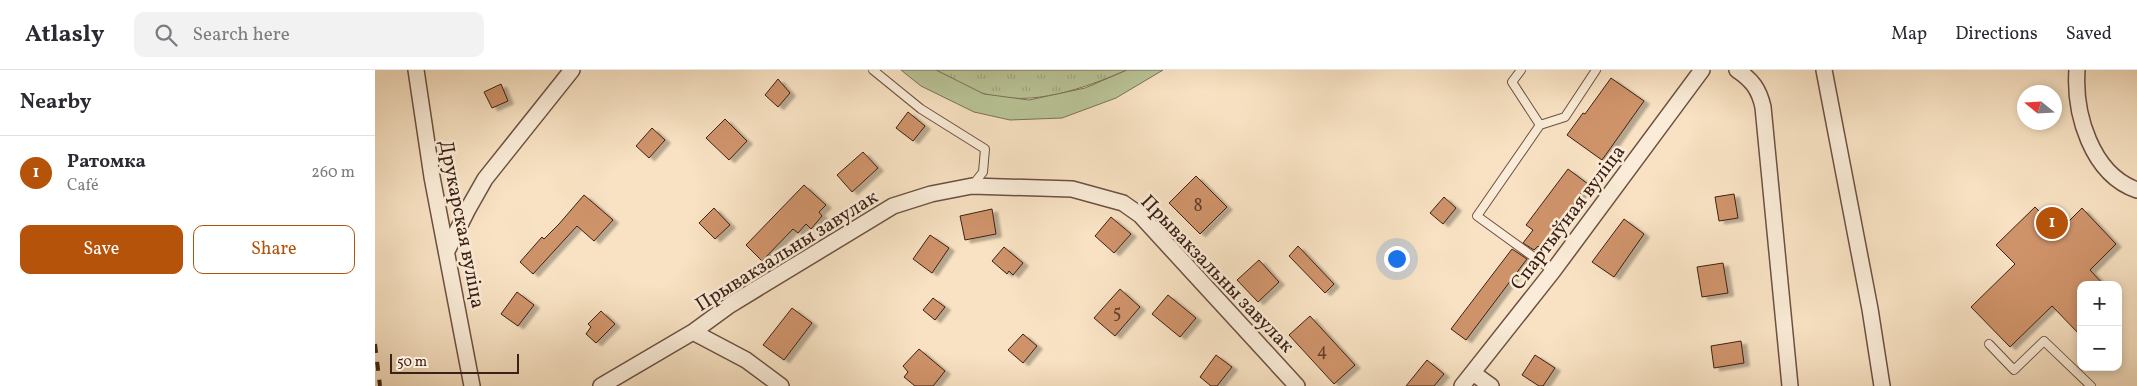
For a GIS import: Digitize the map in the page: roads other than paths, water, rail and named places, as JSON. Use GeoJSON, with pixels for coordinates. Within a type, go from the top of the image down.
{"type":"FeatureCollection","features":[{"type":"Feature","properties":{"kind":"street","name":"Друкарская вуліца"},"geometry":{"type":"LineString","coordinates":[[416,70],[432,177],[473,386]]}},
{"type":"Feature","properties":{"kind":"street"},"geometry":{"type":"LineString","coordinates":[[447,251],[485,180],[571,70]]}},
{"type":"Feature","properties":{"kind":"street","name":"Спартыўная вуліца"},"geometry":{"type":"LineString","coordinates":[[1462,386],[1553,271],[1702,70]]}},
{"type":"Feature","properties":{"kind":"street"},"geometry":{"type":"LineString","coordinates":[[1737,70],[1753,82],[1760,93],[1763,107],[1790,386]]}},
{"type":"Feature","properties":{"kind":"street"},"geometry":{"type":"LineString","coordinates":[[1823,70],[1870,309],[1882,386]]}},
{"type":"Feature","properties":{"kind":"street"},"geometry":{"type":"LineString","coordinates":[[2077,70],[2078,104],[2081,122],[2093,147],[2107,169],[2119,180],[2137,190]]}},
{"type":"Feature","properties":{"kind":"street","name":"Прывакзальны завулак"},"geometry":{"type":"LineString","coordinates":[[601,386],[693,332],[738,300],[893,206],[931,194],[972,186],[1072,189],[1123,203],[1140,215],[1297,386]]}},
{"type":"Feature","properties":{"kind":"street"},"geometry":{"type":"LineString","coordinates":[[693,332],[746,360],[781,386]]}},
{"type":"Feature","properties":{"kind":"street"},"geometry":{"type":"LineString","coordinates":[[1473,373],[1491,386]]}},
{"type":"Feature","properties":{"kind":"lane"},"geometry":{"type":"LineString","coordinates":[[873,70],[921,109],[985,149],[983,172],[972,186]]}},
{"type":"Feature","properties":{"kind":"lane"},"geometry":{"type":"LineString","coordinates":[[1521,70],[1512,82],[1540,124]]}},
{"type":"Feature","properties":{"kind":"lane"},"geometry":{"type":"LineString","coordinates":[[1553,271],[1477,216],[1540,124],[1565,117],[1596,70]]}},
{"type":"Feature","properties":{"kind":"lane"},"geometry":{"type":"LineString","coordinates":[[1989,344],[2014,370],[2044,341],[2091,386]]}},
{"type":"Feature","properties":{"kind":"railway"},"geometry":{"type":"LineString","coordinates":[[375,344],[380,386]]}},
{"type":"Feature","properties":{"kind":"place","name":"Ратомка"},"geometry":{"type":"Point","coordinates":[2052,223]}}]}
